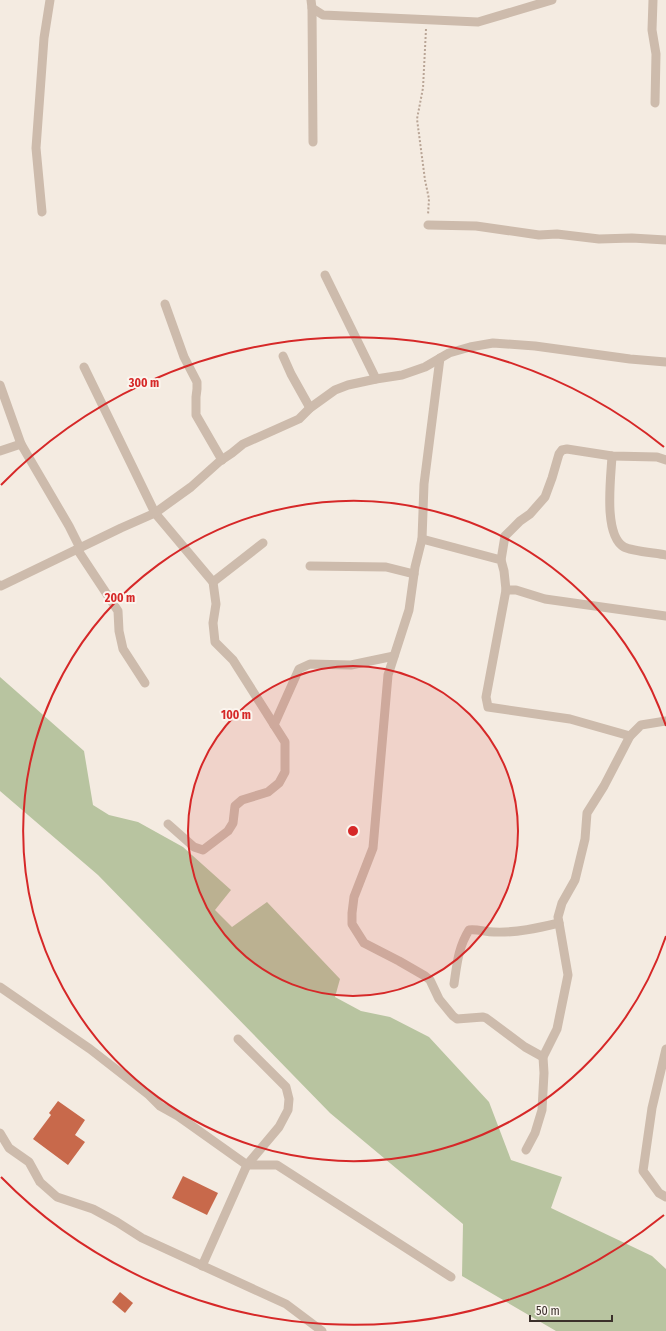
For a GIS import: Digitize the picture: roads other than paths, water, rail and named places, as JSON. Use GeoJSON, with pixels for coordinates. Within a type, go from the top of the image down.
{"type":"FeatureCollection","features":[{"type":"Feature","properties":{"kind":"street"},"geometry":{"type":"LineString","coordinates":[[42,212],[36,148],[44,38],[50,0]]}},
{"type":"Feature","properties":{"kind":"street"},"geometry":{"type":"LineString","coordinates":[[312,4],[323,14],[478,22],[552,0]]}},
{"type":"Feature","properties":{"kind":"street"},"geometry":{"type":"LineString","coordinates":[[653,0],[652,30],[656,54],[655,103]]}},
{"type":"Feature","properties":{"kind":"street"},"geometry":{"type":"LineString","coordinates":[[312,4],[313,142]]}},
{"type":"Feature","properties":{"kind":"street"},"geometry":{"type":"LineString","coordinates":[[428,225],[476,226],[539,234],[557,234],[599,239],[632,238],[666,240]]}},
{"type":"Feature","properties":{"kind":"street"},"geometry":{"type":"LineString","coordinates":[[325,275],[376,379]]}},
{"type":"Feature","properties":{"kind":"street"},"geometry":{"type":"LineString","coordinates":[[165,304],[184,357],[197,382],[196,415],[222,460]]}},
{"type":"Feature","properties":{"kind":"street"},"geometry":{"type":"LineString","coordinates":[[0,586],[155,513],[191,487],[243,444],[299,419],[310,408],[335,390],[348,385],[402,375],[425,368],[449,353],[493,343],[535,346],[630,359],[666,362]]}},
{"type":"Feature","properties":{"kind":"street"},"geometry":{"type":"LineString","coordinates":[[284,356],[291,374],[310,408]]}},
{"type":"Feature","properties":{"kind":"street"},"geometry":{"type":"LineString","coordinates":[[440,358],[424,484],[422,539],[414,574],[409,610],[388,675],[373,848],[354,897],[352,924],[364,943],[399,961],[430,980],[439,999],[452,1016],[457,1019],[486,1018],[525,1047],[543,1057]]}},
{"type":"Feature","properties":{"kind":"street"},"geometry":{"type":"LineString","coordinates":[[84,367],[155,513],[213,582],[216,604],[213,623],[214,642],[233,660],[285,742],[285,772],[279,783],[268,792],[242,800],[235,806],[233,823],[228,832],[203,850],[194,847],[168,824]]}},
{"type":"Feature","properties":{"kind":"street"},"geometry":{"type":"LineString","coordinates":[[0,384],[21,444],[69,526],[78,549],[118,611],[122,649],[145,683]]}},
{"type":"Feature","properties":{"kind":"street"},"geometry":{"type":"LineString","coordinates":[[0,451],[21,444]]}},
{"type":"Feature","properties":{"kind":"street"},"geometry":{"type":"LineString","coordinates":[[630,736],[570,719],[488,707],[486,697],[506,590],[501,560],[505,536],[520,521],[530,514],[545,497],[559,454],[562,450],[567,449],[612,456],[657,457],[666,460]]}},
{"type":"Feature","properties":{"kind":"street"},"geometry":{"type":"LineString","coordinates":[[612,456],[610,521],[614,536],[625,548],[666,555]]}},
{"type":"Feature","properties":{"kind":"street"},"geometry":{"type":"LineString","coordinates":[[422,539],[501,560]]}},
{"type":"Feature","properties":{"kind":"street"},"geometry":{"type":"LineString","coordinates":[[213,582],[263,543]]}},
{"type":"Feature","properties":{"kind":"street"},"geometry":{"type":"LineString","coordinates":[[310,566],[386,567],[414,574]]}},
{"type":"Feature","properties":{"kind":"street"},"geometry":{"type":"LineString","coordinates":[[506,590],[516,590],[545,599],[666,616]]}},
{"type":"Feature","properties":{"kind":"street"},"geometry":{"type":"LineString","coordinates":[[274,725],[299,669],[310,664],[351,665],[394,656]]}},
{"type":"Feature","properties":{"kind":"street"},"geometry":{"type":"LineString","coordinates":[[526,1150],[535,1133],[542,1110],[544,1073],[543,1057],[557,1029],[568,975],[558,917],[562,903],[575,880],[585,839],[587,813],[604,786],[630,736],[641,725],[666,721]]}},
{"type":"Feature","properties":{"kind":"street"},"geometry":{"type":"LineString","coordinates":[[454,984],[462,941],[469,930],[476,929],[493,932],[524,930],[559,923]]}},
{"type":"Feature","properties":{"kind":"street"},"geometry":{"type":"LineString","coordinates":[[0,987],[90,1050],[149,1095],[160,1106],[178,1116],[247,1165],[277,1165],[451,1277]]}},
{"type":"Feature","properties":{"kind":"street"},"geometry":{"type":"LineString","coordinates":[[202,1266],[247,1165],[279,1127],[288,1110],[289,1099],[286,1087],[238,1039]]}},
{"type":"Feature","properties":{"kind":"street"},"geometry":{"type":"LineString","coordinates":[[666,1049],[652,1108],[643,1171],[660,1193],[666,1197]]}},
{"type":"Feature","properties":{"kind":"street"},"geometry":{"type":"LineString","coordinates":[[0,1133],[9,1148],[29,1162],[40,1182],[57,1197],[93,1209],[142,1238],[286,1304],[322,1331]]}}]}
